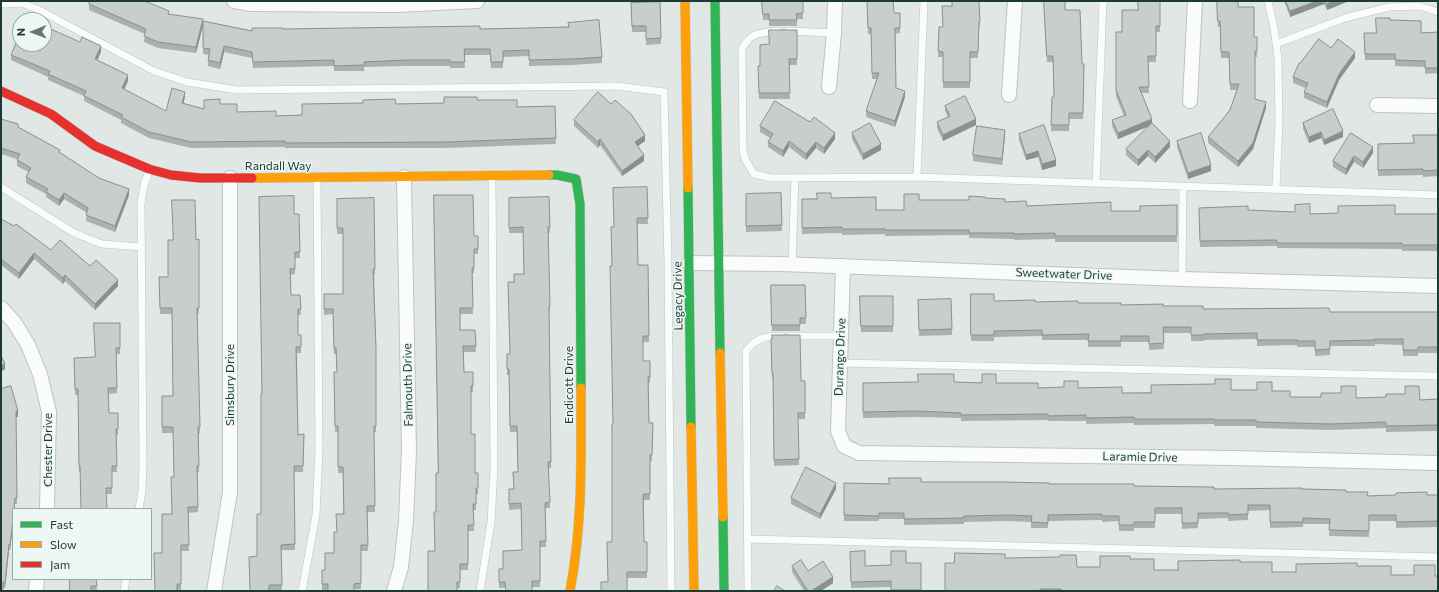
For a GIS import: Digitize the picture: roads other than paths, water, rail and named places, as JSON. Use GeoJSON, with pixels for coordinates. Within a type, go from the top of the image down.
{"type":"FeatureCollection","features":[{"type":"Feature","properties":{"kind":"main road","name":"Legacy Drive"},"geometry":{"type":"LineString","coordinates":[[685,1],[694,591]]}},
{"type":"Feature","properties":{"kind":"main road"},"geometry":{"type":"LineString","coordinates":[[715,1],[724,591]]}},
{"type":"Feature","properties":{"kind":"main road","name":"Randall Way"},"geometry":{"type":"LineString","coordinates":[[1,91],[50,114],[95,146],[150,169],[172,175],[200,178],[557,175],[576,179]]}},
{"type":"Feature","properties":{"kind":"main road","name":"Endicott Drive"},"geometry":{"type":"LineString","coordinates":[[570,591],[573,575],[581,484],[580,204],[576,179]]}},
{"type":"Feature","properties":{"kind":"street"},"geometry":{"type":"LineString","coordinates":[[234,1],[251,4],[389,5],[477,1]]}},
{"type":"Feature","properties":{"kind":"street"},"geometry":{"type":"LineString","coordinates":[[829,87],[834,33],[835,1]]}},
{"type":"Feature","properties":{"kind":"street"},"geometry":{"type":"LineString","coordinates":[[1009,95],[1015,1]]}},
{"type":"Feature","properties":{"kind":"street"},"geometry":{"type":"LineString","coordinates":[[1190,101],[1195,1]]}},
{"type":"Feature","properties":{"kind":"street"},"geometry":{"type":"LineString","coordinates":[[1377,105],[1438,106]]}},
{"type":"Feature","properties":{"kind":"street","name":"Falmouth Drive"},"geometry":{"type":"LineString","coordinates":[[394,591],[401,567],[406,521],[409,450],[404,177]]}},
{"type":"Feature","properties":{"kind":"street","name":"Simsbury Drive"},"geometry":{"type":"LineString","coordinates":[[214,591],[230,492],[230,178]]}},
{"type":"Feature","properties":{"kind":"street","name":"Sweetwater Drive"},"geometry":{"type":"LineString","coordinates":[[689,263],[792,264],[1182,279],[1438,286]]}},
{"type":"Feature","properties":{"kind":"street","name":"Durango Drive"},"geometry":{"type":"LineString","coordinates":[[843,266],[838,431],[844,446]]}},
{"type":"Feature","properties":{"kind":"street","name":"Chester Drive"},"geometry":{"type":"LineString","coordinates":[[1,308],[14,322],[28,345],[40,374],[49,412],[48,508]]}},
{"type":"Feature","properties":{"kind":"street","name":"Laramie Drive"},"geometry":{"type":"LineString","coordinates":[[844,446],[858,453],[1224,458],[1438,463]]}},
{"type":"Feature","properties":{"kind":"street"},"geometry":{"type":"LineString","coordinates":[[36,591],[37,580]]}},
{"type":"Feature","properties":{"kind":"lane"},"geometry":{"type":"LineString","coordinates":[[917,177],[924,1]]}},
{"type":"Feature","properties":{"kind":"lane"},"geometry":{"type":"LineString","coordinates":[[1096,183],[1103,1]]}},
{"type":"Feature","properties":{"kind":"lane"},"geometry":{"type":"LineString","coordinates":[[1268,1],[1276,44],[1279,122],[1276,189]]}},
{"type":"Feature","properties":{"kind":"lane"},"geometry":{"type":"LineString","coordinates":[[1,4],[22,3],[39,10],[154,71],[187,82],[216,88],[237,90],[617,86],[664,92],[668,263],[671,591]]}},
{"type":"Feature","properties":{"kind":"lane"},"geometry":{"type":"LineString","coordinates":[[1276,44],[1345,18],[1389,7],[1420,6],[1438,12]]}},
{"type":"Feature","properties":{"kind":"lane"},"geometry":{"type":"LineString","coordinates":[[834,33],[779,31],[758,33],[747,39],[742,49],[743,151],[746,161],[754,174],[771,178],[917,177],[1438,195]]}},
{"type":"Feature","properties":{"kind":"lane"},"geometry":{"type":"LineString","coordinates":[[139,508],[142,491],[143,466],[141,204],[144,185],[150,169]]}},
{"type":"Feature","properties":{"kind":"lane"},"geometry":{"type":"LineString","coordinates":[[480,591],[491,522],[494,468],[492,175]]}},
{"type":"Feature","properties":{"kind":"lane"},"geometry":{"type":"LineString","coordinates":[[302,591],[316,515],[319,450],[317,178]]}},
{"type":"Feature","properties":{"kind":"lane"},"geometry":{"type":"LineString","coordinates":[[792,264],[795,178]]}},
{"type":"Feature","properties":{"kind":"lane"},"geometry":{"type":"LineString","coordinates":[[1182,279],[1183,186]]}},
{"type":"Feature","properties":{"kind":"lane"},"geometry":{"type":"LineString","coordinates":[[1,187],[74,233],[102,244],[142,247]]}},
{"type":"Feature","properties":{"kind":"lane"},"geometry":{"type":"LineString","coordinates":[[748,591],[746,351],[752,344],[767,336],[841,336]]}},
{"type":"Feature","properties":{"kind":"lane"},"geometry":{"type":"LineString","coordinates":[[840,363],[1438,376]]}},
{"type":"Feature","properties":{"kind":"lane"},"geometry":{"type":"LineString","coordinates":[[748,539],[1438,557]]}},
{"type":"Feature","properties":{"kind":"lane"},"geometry":{"type":"LineString","coordinates":[[124,591],[126,580]]}}]}
